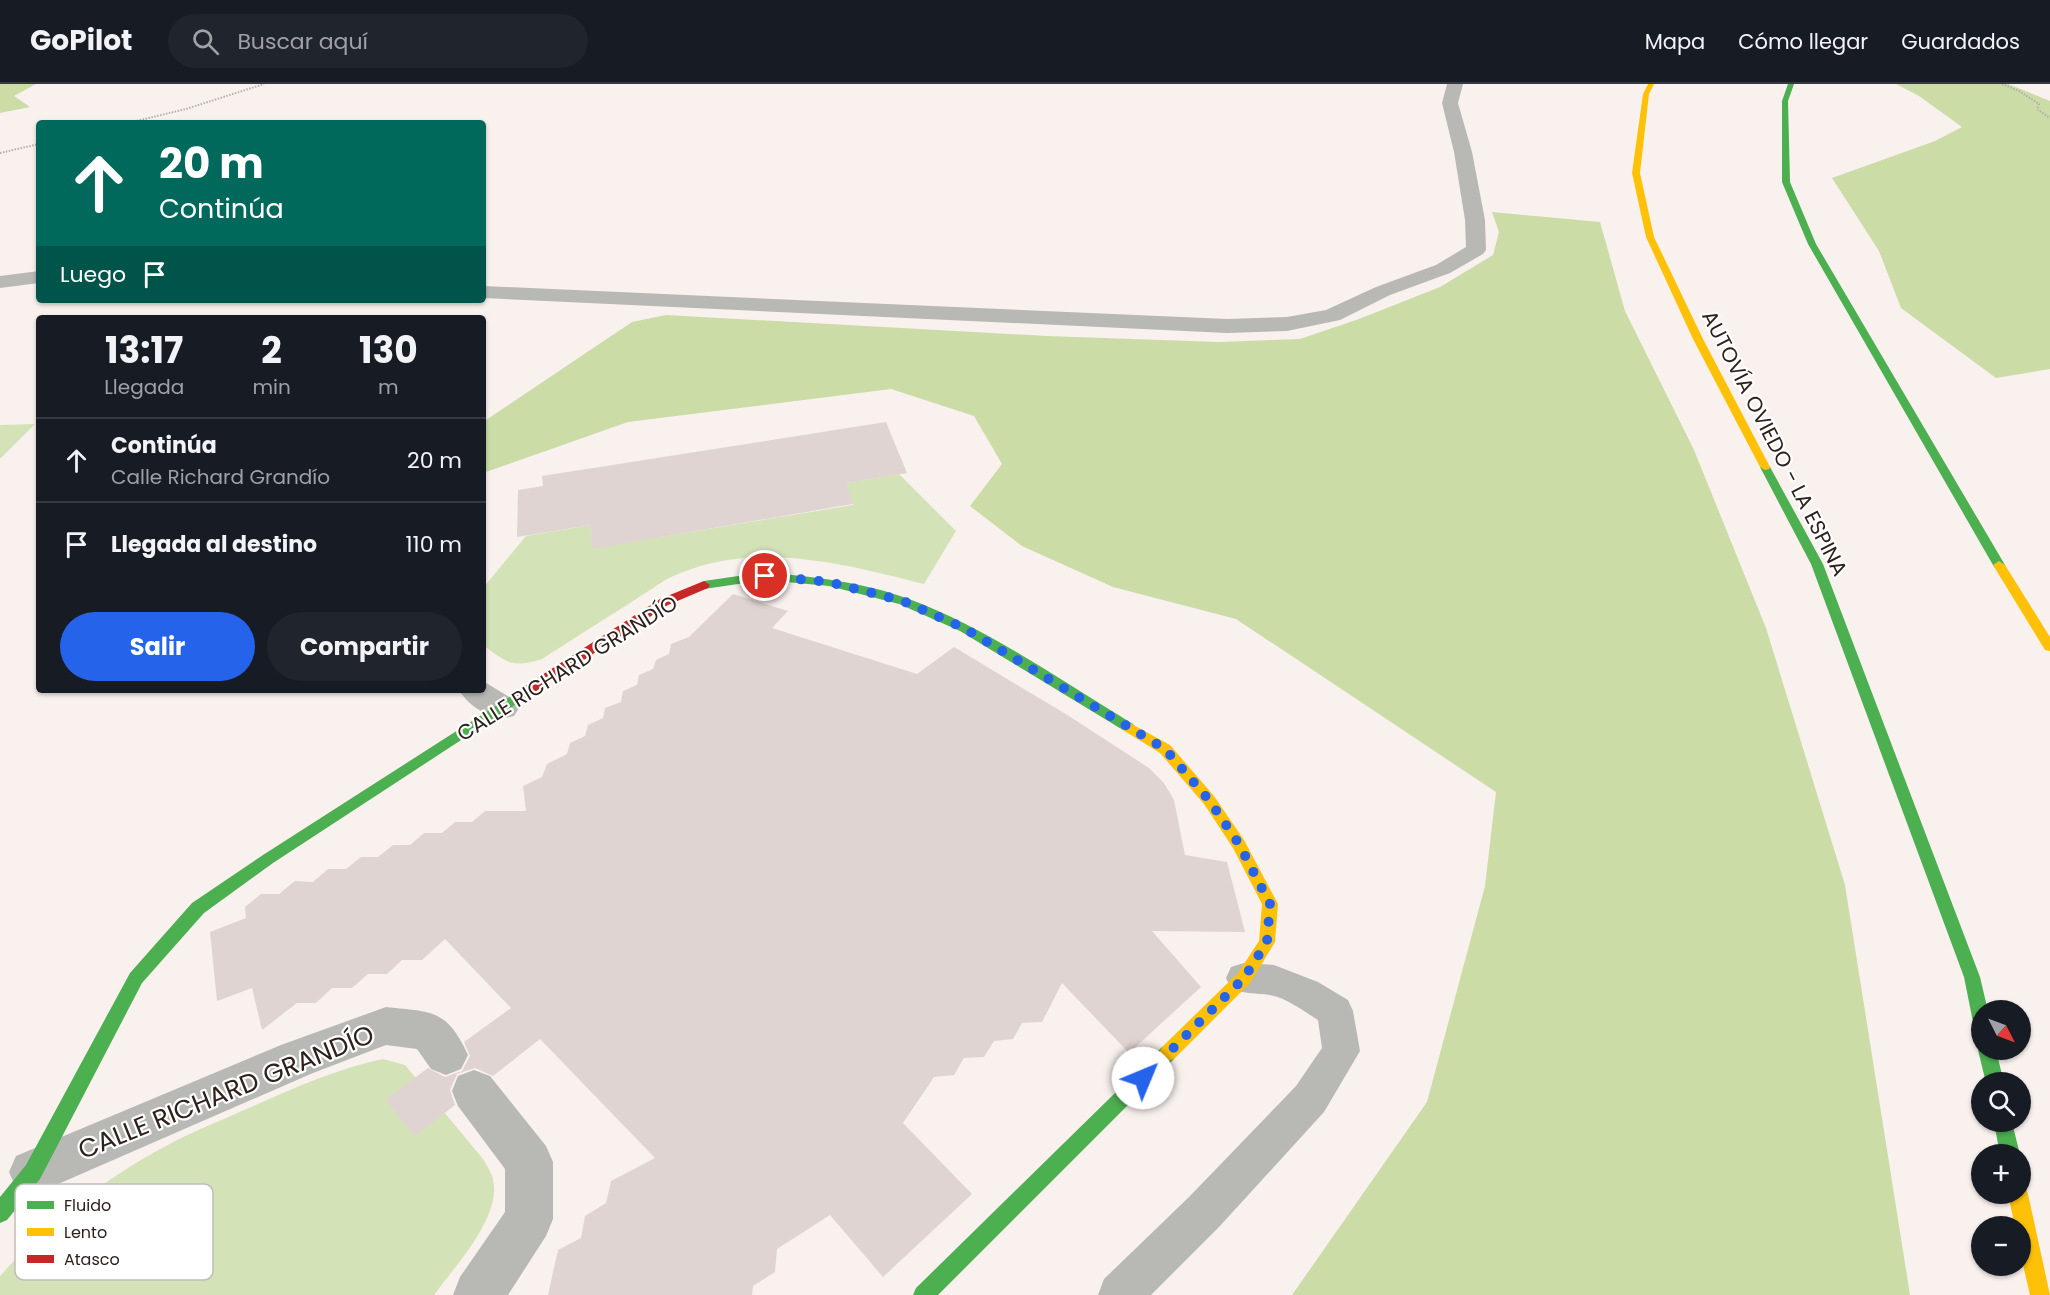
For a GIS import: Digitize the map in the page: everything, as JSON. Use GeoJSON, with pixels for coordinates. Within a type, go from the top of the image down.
{"type":"FeatureCollection","features":[{"type":"Feature","properties":{"kind":"main road","name":"AUTOVÍA OVIEDO - LA ESPINA"},"geometry":{"type":"LineString","coordinates":[[1651,84],[1646,94],[1636,173],[1650,237],[1698,339],[1817,564],[1972,977],[1977,1000]]}},
{"type":"Feature","properties":{"kind":"main road"},"geometry":{"type":"LineString","coordinates":[[1791,84],[1785,101],[1786,182],[1812,244],[1971,521],[2050,647]]}},
{"type":"Feature","properties":{"kind":"main road","name":"CALLE RICHARD GRANDÍO"},"geometry":{"type":"LineString","coordinates":[[23,1184],[33,1172],[136,978],[198,908],[489,699],[664,602],[708,583],[765,576],[829,582],[903,601],[964,628],[1165,749],[1209,800],[1239,844],[1270,904],[1267,942],[1244,978],[923,1295]]}},
{"type":"Feature","properties":{"kind":"main road","name":"CALLE RICHARD GRANDÍO"},"geometry":{"type":"LineString","coordinates":[[0,1213],[15,1194]]}},
{"type":"Feature","properties":{"kind":"main road"},"geometry":{"type":"LineString","coordinates":[[2020,1204],[2040,1295]]}},
{"type":"Feature","properties":{"kind":"street"},"geometry":{"type":"LineString","coordinates":[[486,292],[1227,326],[1287,324],[1332,315],[1383,291],[1443,269],[1476,250],[1475,220],[1463,152],[1450,103],[1455,84]]}},
{"type":"Feature","properties":{"kind":"street"},"geometry":{"type":"LineString","coordinates":[[0,282],[36,277]]}},
{"type":"Feature","properties":{"kind":"street","name":"CALLE RICHARD GRANDÍO"},"geometry":{"type":"LineString","coordinates":[[33,1172],[297,1059],[386,1026],[429,1032],[446,1055]]}},
{"type":"Feature","properties":{"kind":"street"},"geometry":{"type":"LineString","coordinates":[[474,1091],[529,1162],[529,1219],[478,1295]]}},
{"type":"Feature","properties":{"kind":"lane"},"geometry":{"type":"LineString","coordinates":[[1120,1295],[1204,1212],[1310,1099],[1341,1051],[1335,1011],[1305,993],[1274,980],[1244,978]]}},
{"type":"Feature","properties":{"kind":"path"},"geometry":{"type":"LineString","coordinates":[[140,120],[186,109],[264,84]]}},
{"type":"Feature","properties":{"kind":"path"},"geometry":{"type":"LineString","coordinates":[[2001,84],[2019,91],[2039,104],[2037,110],[2050,118]]}},
{"type":"Feature","properties":{"kind":"path"},"geometry":{"type":"LineString","coordinates":[[0,153],[36,145]]}},
{"type":"Feature","properties":{"kind":"green space"},"geometry":{"type":"Polygon","coordinates":[[[0,84],[36,84],[14,96],[30,107],[0,113],[0,84]]]}},
{"type":"Feature","properties":{"kind":"green space"},"geometry":{"type":"Polygon","coordinates":[[[1896,84],[2008,84],[2050,101],[2050,369],[1996,378],[1901,308],[1879,251],[1832,178],[1935,141],[1962,127],[1919,96],[1896,84]]]}},
{"type":"Feature","properties":{"kind":"green space"},"geometry":{"type":"Polygon","coordinates":[[[1492,212],[1600,222],[1625,311],[1694,450],[1766,628],[1845,885],[1910,1295],[1292,1295],[1427,1102],[1485,886],[1496,792],[1236,619],[1113,587],[1022,546],[970,506],[1002,464],[974,416],[891,389],[628,422],[486,472],[486,420],[632,322],[666,315],[1046,336],[1219,342],[1300,339],[1440,287],[1493,255],[1499,232],[1492,212]]]}},
{"type":"Feature","properties":{"kind":"green space"},"geometry":{"type":"Polygon","coordinates":[[[35,424],[1,458],[0,458],[0,425],[35,424]]]}},
{"type":"Feature","properties":{"kind":"green space"},"geometry":{"type":"Polygon","coordinates":[[[899,474],[956,531],[924,584],[861,569],[796,558],[764,557],[731,560],[700,566],[669,578],[542,659],[523,663],[510,662],[486,647],[486,584],[526,536],[591,525],[593,548],[853,505],[845,483],[899,474]]]}},
{"type":"Feature","properties":{"kind":"green space"},"geometry":{"type":"Polygon","coordinates":[[[383,1059],[405,1065],[483,1159],[492,1176],[494,1191],[485,1223],[465,1255],[434,1295],[0,1295],[0,1276],[15,1260],[15,1280],[213,1280],[213,1184],[104,1184],[196,1131],[299,1086],[349,1068],[383,1059]]]}},
{"type":"Feature","properties":{"kind":"building"},"geometry":{"type":"Polygon","coordinates":[[[886,422],[907,473],[846,483],[853,504],[592,549],[591,525],[517,537],[518,490],[543,486],[542,476],[886,422]]]}},
{"type":"Feature","properties":{"kind":"building"},"geometry":{"type":"Polygon","coordinates":[[[733,594],[788,611],[772,628],[917,674],[954,647],[1069,716],[1149,768],[1164,783],[1174,800],[1185,855],[1227,862],[1245,932],[1152,931],[1201,987],[1129,1053],[1062,983],[1042,1022],[1022,1023],[1013,1039],[994,1041],[984,1057],[964,1058],[954,1075],[934,1077],[903,1123],[972,1194],[883,1277],[830,1215],[777,1249],[775,1272],[753,1286],[752,1295],[548,1295],[558,1250],[581,1238],[585,1216],[606,1203],[611,1181],[655,1158],[540,1039],[493,1076],[475,1068],[457,1074],[450,1090],[455,1105],[415,1136],[385,1100],[428,1068],[445,1077],[462,1071],[470,1056],[464,1042],[511,1008],[445,939],[422,960],[402,960],[387,974],[368,974],[352,988],[332,988],[316,1003],[297,1003],[262,1030],[252,988],[217,1001],[210,932],[246,918],[245,907],[261,894],[279,894],[295,881],[313,882],[328,869],[346,869],[361,857],[378,857],[393,845],[410,845],[424,833],[442,833],[455,822],[472,822],[485,811],[526,811],[523,786],[542,777],[547,764],[567,754],[570,743],[585,736],[588,725],[603,718],[605,708],[621,702],[623,691],[637,685],[639,675],[653,669],[656,660],[669,654],[671,644],[689,637],[733,594]]]}},
{"type":"Feature","properties":{"kind":"traffic: fast"},"geometry":{"type":"LineString","coordinates":[[1791,84],[1785,101],[1786,182],[1812,244],[1999,565]]}},
{"type":"Feature","properties":{"kind":"traffic: fast"},"geometry":{"type":"LineString","coordinates":[[1765,467],[1817,564],[1972,977],[1977,1000]]}},
{"type":"Feature","properties":{"kind":"traffic: fast"},"geometry":{"type":"LineString","coordinates":[[704,585],[765,576],[829,582],[903,601],[965,628],[1128,727]]}},
{"type":"Feature","properties":{"kind":"traffic: fast"},"geometry":{"type":"LineString","coordinates":[[23,1184],[33,1172],[136,978],[198,908],[268,859],[522,694]]}},
{"type":"Feature","properties":{"kind":"traffic: fast"},"geometry":{"type":"LineString","coordinates":[[923,1295],[1168,1053]]}},
{"type":"Feature","properties":{"kind":"traffic: fast"},"geometry":{"type":"LineString","coordinates":[[1989,1060],[1992,1072]]}},
{"type":"Feature","properties":{"kind":"traffic: fast"},"geometry":{"type":"LineString","coordinates":[[2005,1132],[2008,1144]]}},
{"type":"Feature","properties":{"kind":"traffic: fast"},"geometry":{"type":"LineString","coordinates":[[0,1213],[15,1194]]}},
{"type":"Feature","properties":{"kind":"traffic: slow"},"geometry":{"type":"LineString","coordinates":[[1651,84],[1646,94],[1636,173],[1650,237],[1698,339],[1765,467]]}},
{"type":"Feature","properties":{"kind":"traffic: slow"},"geometry":{"type":"LineString","coordinates":[[1999,565],[2050,647]]}},
{"type":"Feature","properties":{"kind":"traffic: slow"},"geometry":{"type":"LineString","coordinates":[[1128,727],[1165,749],[1209,800],[1239,844],[1270,904],[1267,942],[1244,978],[1168,1053]]}},
{"type":"Feature","properties":{"kind":"traffic: slow"},"geometry":{"type":"LineString","coordinates":[[2020,1204],[2040,1295]]}},
{"type":"Feature","properties":{"kind":"traffic: jam"},"geometry":{"type":"LineString","coordinates":[[522,694],[664,602],[704,585]]}},
{"type":"Feature","properties":{"kind":"route"},"geometry":{"type":"LineString","coordinates":[[765,576],[829,582],[903,601],[964,628],[1165,749],[1209,800],[1239,844],[1270,904],[1267,942],[1244,978],[1143,1078]]}}]}
